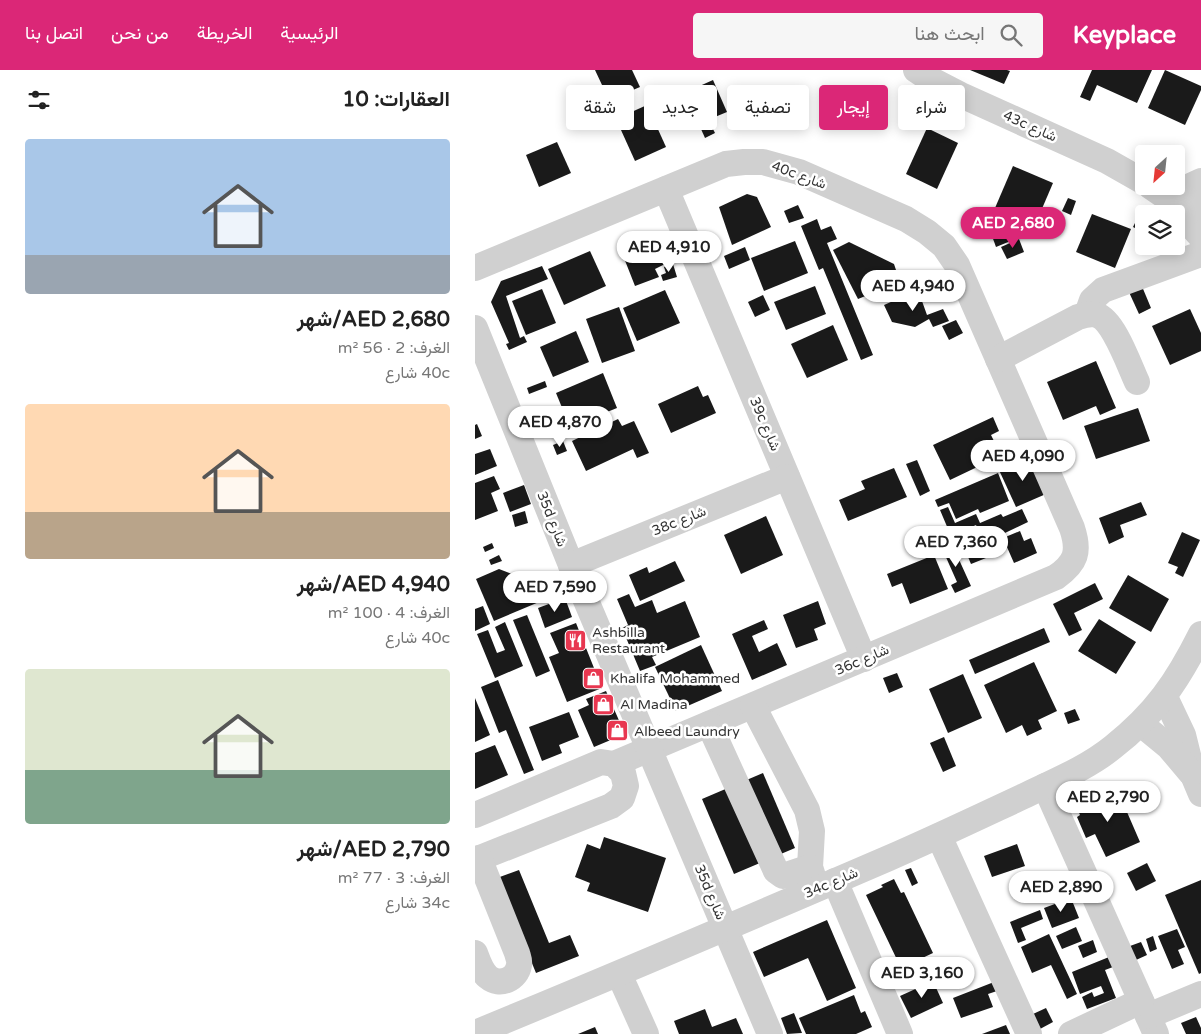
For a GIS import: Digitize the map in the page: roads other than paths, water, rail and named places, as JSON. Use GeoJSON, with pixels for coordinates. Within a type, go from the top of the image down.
{"type":"FeatureCollection","features":[{"type":"Feature","properties":{"kind":"street","name":"43c شارع"},"geometry":{"type":"LineString","coordinates":[[916,70],[961,95],[1107,160],[1135,177]]}},
{"type":"Feature","properties":{"kind":"street","name":"40c شارع"},"geometry":{"type":"LineString","coordinates":[[475,268],[726,164],[763,162],[799,172],[906,219],[927,232],[944,246],[957,265],[1072,528]]}},
{"type":"Feature","properties":{"kind":"street"},"geometry":{"type":"LineString","coordinates":[[1201,181],[1175,200],[1201,237]]}},
{"type":"Feature","properties":{"kind":"street","name":"39c شارع"},"geometry":{"type":"LineString","coordinates":[[666,189],[864,659]]}},
{"type":"Feature","properties":{"kind":"street"},"geometry":{"type":"LineString","coordinates":[[1087,314],[1092,300],[1103,290],[1201,254]]}},
{"type":"Feature","properties":{"kind":"street"},"geometry":{"type":"LineString","coordinates":[[998,359],[1078,317],[1087,314],[1097,315],[1109,324],[1137,382]]}},
{"type":"Feature","properties":{"kind":"street","name":"35d شارع"},"geometry":{"type":"LineString","coordinates":[[475,328],[571,565],[770,1034]]}},
{"type":"Feature","properties":{"kind":"street","name":"38c شارع"},"geometry":{"type":"LineString","coordinates":[[571,565],[787,477]]}},
{"type":"Feature","properties":{"kind":"street","name":"36c شارع"},"geometry":{"type":"LineString","coordinates":[[475,816],[595,764],[601,762],[614,764],[1056,577],[1068,569],[1075,556],[1077,542],[1072,528]]}},
{"type":"Feature","properties":{"kind":"street"},"geometry":{"type":"LineString","coordinates":[[1197,785],[1183,735],[1165,697],[1201,634]]}},
{"type":"Feature","properties":{"kind":"street","name":"34c شارع"},"geometry":{"type":"LineString","coordinates":[[475,1033],[725,928],[821,879],[939,836],[1080,769],[1112,748],[1141,724],[1165,697]]}},
{"type":"Feature","properties":{"kind":"street"},"geometry":{"type":"LineString","coordinates":[[753,706],[807,810],[821,879],[901,1034]]}},
{"type":"Feature","properties":{"kind":"street"},"geometry":{"type":"LineString","coordinates":[[709,724],[775,871],[783,876],[821,879]]}},
{"type":"Feature","properties":{"kind":"street"},"geometry":{"type":"LineString","coordinates":[[1141,724],[1169,747],[1197,785]]}},
{"type":"Feature","properties":{"kind":"street"},"geometry":{"type":"LineString","coordinates":[[475,953],[483,971],[489,978],[499,982],[509,980],[516,973],[519,963],[517,953],[477,859],[611,806],[622,798],[626,786],[623,773],[614,764]]}},
{"type":"Feature","properties":{"kind":"street"},"geometry":{"type":"LineString","coordinates":[[1045,786],[1148,1017]]}},
{"type":"Feature","properties":{"kind":"street"},"geometry":{"type":"LineString","coordinates":[[939,836],[1029,1034]]}},
{"type":"Feature","properties":{"kind":"street"},"geometry":{"type":"LineString","coordinates":[[619,974],[646,1034]]}},
{"type":"Feature","properties":{"kind":"street"},"geometry":{"type":"LineString","coordinates":[[1071,1034],[1148,1017],[1201,994]]}},
{"type":"Feature","properties":{"kind":"place","name":"Ashbilla Restaurant"},"geometry":{"type":"Point","coordinates":[576,640]}},
{"type":"Feature","properties":{"kind":"place","name":"Khalifa Mohammed"},"geometry":{"type":"Point","coordinates":[594,678]}},
{"type":"Feature","properties":{"kind":"place","name":"Al Madina"},"geometry":{"type":"Point","coordinates":[604,704]}},
{"type":"Feature","properties":{"kind":"place","name":"Albeed Laundry"},"geometry":{"type":"Point","coordinates":[618,731]}}]}
